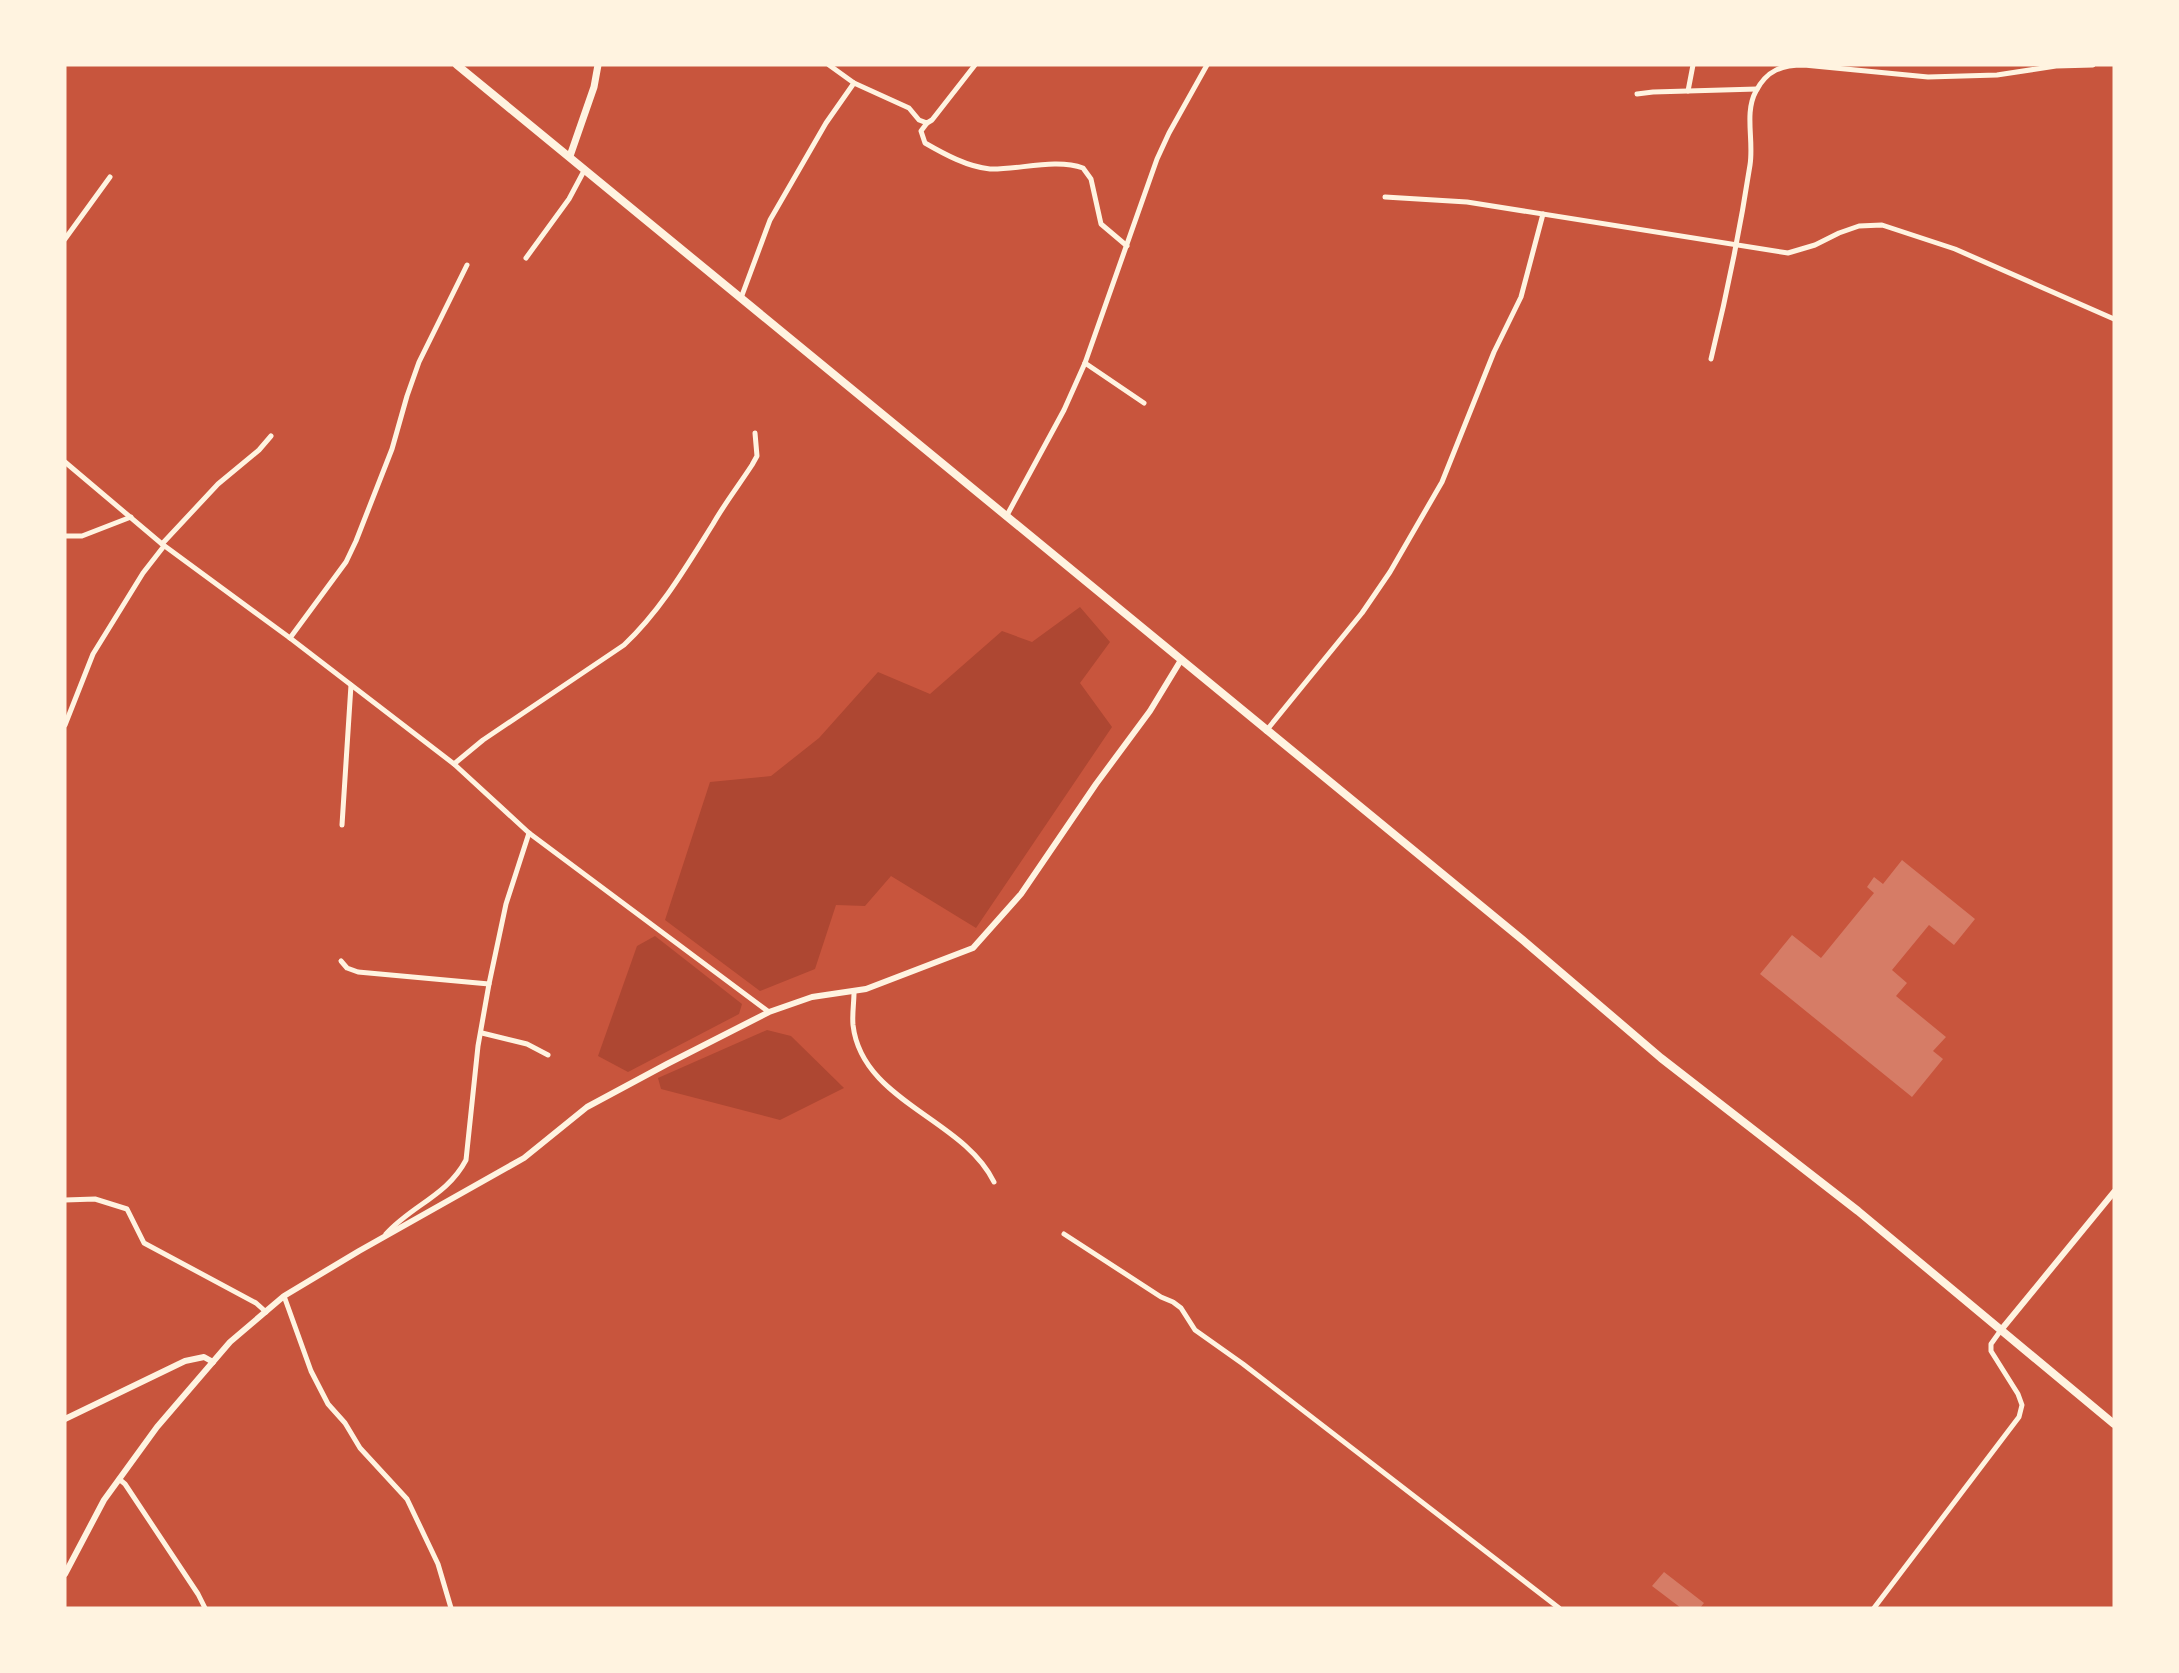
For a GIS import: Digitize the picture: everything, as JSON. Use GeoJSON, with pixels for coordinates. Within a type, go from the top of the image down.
{"type":"FeatureCollection","features":[{"type":"Feature","properties":{"kind":"highway"},"geometry":{"type":"LineString","coordinates":[[457,65],[1513,933],[1669,1065],[1858,1212],[2114,1424]]}},
{"type":"Feature","properties":{"kind":"main road"},"geometry":{"type":"LineString","coordinates":[[570,156],[594,87],[598,65]]}},
{"type":"Feature","properties":{"kind":"street"},"geometry":{"type":"LineString","coordinates":[[829,65],[854,83],[909,108],[919,120],[927,123]]}},
{"type":"Feature","properties":{"kind":"street"},"geometry":{"type":"LineString","coordinates":[[975,65],[921,131],[925,143],[968,164],[992,169],[1069,165],[1083,168],[1091,180],[1101,224],[1127,246]]}},
{"type":"Feature","properties":{"kind":"street"},"geometry":{"type":"LineString","coordinates":[[1006,517],[1064,410],[1084,363],[1157,159],[1207,65]]}},
{"type":"Feature","properties":{"kind":"street"},"geometry":{"type":"LineString","coordinates":[[1688,91],[1693,65]]}},
{"type":"Feature","properties":{"kind":"street"},"geometry":{"type":"LineString","coordinates":[[1711,359],[1737,244],[1751,161],[1751,103],[1757,89],[1773,69],[1785,65],[1848,66],[1928,77],[1997,75],[2056,66],[2093,65]]}},
{"type":"Feature","properties":{"kind":"street"},"geometry":{"type":"LineString","coordinates":[[741,298],[770,220],[814,143],[854,83]]}},
{"type":"Feature","properties":{"kind":"street"},"geometry":{"type":"LineString","coordinates":[[1637,94],[1757,89]]}},
{"type":"Feature","properties":{"kind":"street"},"geometry":{"type":"LineString","coordinates":[[526,258],[569,199],[585,169]]}},
{"type":"Feature","properties":{"kind":"street"},"geometry":{"type":"LineString","coordinates":[[65,239],[110,177]]}},
{"type":"Feature","properties":{"kind":"street"},"geometry":{"type":"LineString","coordinates":[[1385,197],[1466,202],[1788,253],[1815,245],[1859,226],[1882,225],[1955,249],[2114,319]]}},
{"type":"Feature","properties":{"kind":"street"},"geometry":{"type":"LineString","coordinates":[[1266,732],[1362,613],[1390,572],[1442,482],[1494,352],[1521,297],[1543,214]]}},
{"type":"Feature","properties":{"kind":"street"},"geometry":{"type":"LineString","coordinates":[[290,638],[346,562],[356,541],[392,449],[419,362],[467,265]]}},
{"type":"Feature","properties":{"kind":"street"},"geometry":{"type":"LineString","coordinates":[[1084,363],[1144,403]]}},
{"type":"Feature","properties":{"kind":"street"},"geometry":{"type":"LineString","coordinates":[[454,764],[483,740],[624,645],[642,628],[695,555],[752,465],[757,456],[755,433]]}},
{"type":"Feature","properties":{"kind":"street"},"geometry":{"type":"LineString","coordinates":[[65,725],[93,654],[143,573],[163,545],[218,484],[259,450],[271,436]]}},
{"type":"Feature","properties":{"kind":"street"},"geometry":{"type":"LineString","coordinates":[[65,462],[163,545],[454,764],[529,833],[769,1012]]}},
{"type":"Feature","properties":{"kind":"street"},"geometry":{"type":"LineString","coordinates":[[65,536],[82,536],[131,517]]}},
{"type":"Feature","properties":{"kind":"street"},"geometry":{"type":"LineString","coordinates":[[65,1574],[104,1500],[157,1427],[230,1342],[284,1296],[524,1158],[587,1107],[769,1012],[812,997],[854,992],[973,948],[1021,894],[1150,711],[1181,660]]}},
{"type":"Feature","properties":{"kind":"street"},"geometry":{"type":"LineString","coordinates":[[342,825],[351,685]]}},
{"type":"Feature","properties":{"kind":"street"},"geometry":{"type":"LineString","coordinates":[[384,1237],[406,1214],[447,1187],[466,1160],[466,1138],[489,984],[506,904],[529,833]]}},
{"type":"Feature","properties":{"kind":"street"},"geometry":{"type":"LineString","coordinates":[[341,961],[347,968],[358,972],[489,984]]}},
{"type":"Feature","properties":{"kind":"street"},"geometry":{"type":"LineString","coordinates":[[854,992],[853,1025],[869,1068],[884,1083],[980,1158],[994,1182]]}},
{"type":"Feature","properties":{"kind":"street"},"geometry":{"type":"LineString","coordinates":[[482,1033],[527,1044],[548,1055]]}},
{"type":"Feature","properties":{"kind":"street"},"geometry":{"type":"LineString","coordinates":[[1874,1608],[2019,1417],[2022,1405],[2018,1394],[1991,1351],[1991,1344],[2114,1192]]}},
{"type":"Feature","properties":{"kind":"street"},"geometry":{"type":"LineString","coordinates":[[65,1200],[95,1199],[127,1209],[144,1243],[256,1303],[266,1312]]}},
{"type":"Feature","properties":{"kind":"street"},"geometry":{"type":"LineString","coordinates":[[1065,1234],[1181,1308],[1195,1330],[1209,1342],[1243,1364],[1559,1608]]}},
{"type":"Feature","properties":{"kind":"street"},"geometry":{"type":"LineString","coordinates":[[284,1296],[311,1371],[328,1404],[345,1423],[360,1448],[407,1499],[438,1564],[451,1608]]}},
{"type":"Feature","properties":{"kind":"street"},"geometry":{"type":"LineString","coordinates":[[65,1419],[185,1361],[204,1357],[213,1362]]}},
{"type":"Feature","properties":{"kind":"street"},"geometry":{"type":"LineString","coordinates":[[119,1479],[125,1484],[205,1608]]}},
{"type":"Feature","properties":{"kind":"shaded area"},"geometry":{"type":"Polygon","coordinates":[[[1080,607],[1110,642],[1080,683],[1112,727],[976,928],[891,876],[865,906],[836,905],[815,969],[760,991],[665,920],[710,782],[771,776],[819,738],[878,672],[930,694],[1002,631],[1032,642],[1080,607]]]}},
{"type":"Feature","properties":{"kind":"shaded area"},"geometry":{"type":"Polygon","coordinates":[[[655,936],[742,1004],[739,1014],[628,1072],[598,1056],[637,946],[655,936]]]}},
{"type":"Feature","properties":{"kind":"shaded area"},"geometry":{"type":"Polygon","coordinates":[[[767,1030],[791,1036],[844,1088],[780,1120],[661,1089],[658,1078],[767,1030]]]}},
{"type":"Feature","properties":{"kind":"building"},"geometry":{"type":"Polygon","coordinates":[[[1902,860],[1975,919],[1954,945],[1929,925],[1892,970],[1907,983],[1896,996],[1946,1037],[1933,1051],[1943,1059],[1912,1097],[1760,974],[1792,935],[1821,958],[1874,893],[1867,887],[1874,877],[1883,884],[1902,860]]]}},
{"type":"Feature","properties":{"kind":"building"},"geometry":{"type":"Polygon","coordinates":[[[1664,1572],[1704,1603],[1700,1608],[1681,1608],[1652,1586],[1664,1572]]]}}]}
